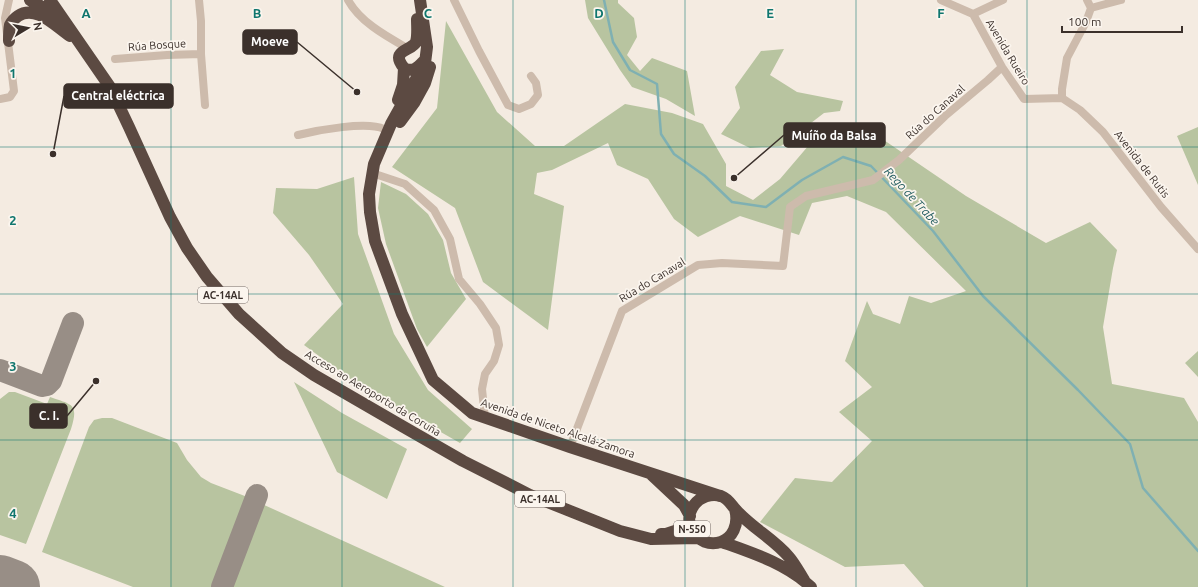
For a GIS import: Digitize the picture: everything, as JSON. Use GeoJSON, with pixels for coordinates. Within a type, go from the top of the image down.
{"type":"FeatureCollection","features":[{"type":"Feature","properties":{"kind":"highway","name":"Acceso ao Aeroporto da Coruña"},"geometry":{"type":"LineString","coordinates":[[30,0],[44,8],[77,41]]}},
{"type":"Feature","properties":{"kind":"highway","name":"Acceso ao Aeroporto da Coruña"},"geometry":{"type":"LineString","coordinates":[[50,0],[110,87],[130,126],[170,217],[187,248],[208,277],[244,319],[282,353],[314,375],[415,434],[530,495],[620,531],[651,539],[698,538]]}},
{"type":"Feature","properties":{"kind":"highway"},"geometry":{"type":"LineString","coordinates":[[373,168],[384,129],[399,99],[404,85],[404,68],[400,60],[407,50],[416,42],[419,0]]}},
{"type":"Feature","properties":{"kind":"highway"},"geometry":{"type":"LineString","coordinates":[[404,116],[409,103],[421,82],[425,70],[424,62],[427,47],[419,0]]}},
{"type":"Feature","properties":{"kind":"highway","name":"Avenida de Niceto Alcalá-Zamora"},"geometry":{"type":"LineString","coordinates":[[373,168],[425,83],[432,60],[432,44],[424,0]]}},
{"type":"Feature","properties":{"kind":"highway","name":"AC-14AL"},"geometry":{"type":"LineString","coordinates":[[9,41],[10,26],[14,19],[26,12],[33,12],[42,16],[77,41]]}},
{"type":"Feature","properties":{"kind":"highway","name":"Avenida de Niceto Alcalá-Zamora"},"geometry":{"type":"LineString","coordinates":[[428,17],[426,27],[429,56],[424,62],[391,124],[373,168],[369,194],[370,212],[375,241],[402,314],[433,380],[472,413],[720,496]]}},
{"type":"Feature","properties":{"kind":"highway"},"geometry":{"type":"LineString","coordinates":[[407,50],[420,54],[424,62]]}},
{"type":"Feature","properties":{"kind":"highway"},"geometry":{"type":"LineString","coordinates":[[404,68],[412,71],[424,62]]}},
{"type":"Feature","properties":{"kind":"highway","name":"Avenida de Niceto Alcalá-Zamora"},"geometry":{"type":"LineString","coordinates":[[650,473],[684,505],[690,521]]}},
{"type":"Feature","properties":{"kind":"highway","name":"N-550"},"geometry":{"type":"LineString","coordinates":[[736,509],[738,517],[737,525],[729,538],[722,542],[706,542],[698,538],[693,533],[690,521],[692,508],[700,499],[712,495],[720,496],[726,499],[736,509],[746,520],[789,557],[808,583]]}},
{"type":"Feature","properties":{"kind":"highway","name":"Acceso ao Aeroporto da Coruña"},"geometry":{"type":"LineString","coordinates":[[620,531],[666,534],[690,521]]}},
{"type":"Feature","properties":{"kind":"highway","name":"N-550"},"geometry":{"type":"LineString","coordinates":[[722,542],[770,559],[808,583]]}},
{"type":"Feature","properties":{"kind":"street"},"geometry":{"type":"LineString","coordinates":[[0,99],[10,97],[14,91],[5,18],[9,0]]}},
{"type":"Feature","properties":{"kind":"street","name":"Rúa Bosque"},"geometry":{"type":"LineString","coordinates":[[199,0],[205,105]]}},
{"type":"Feature","properties":{"kind":"street"},"geometry":{"type":"LineString","coordinates":[[348,0],[352,7],[366,21],[407,50]]}},
{"type":"Feature","properties":{"kind":"street"},"geometry":{"type":"LineString","coordinates":[[454,0],[508,105],[519,109],[531,104],[538,95],[536,83],[531,76]]}},
{"type":"Feature","properties":{"kind":"street","name":"Avenida Rueiro"},"geometry":{"type":"LineString","coordinates":[[940,0],[974,14],[1002,67],[1024,99],[1062,98]]}},
{"type":"Feature","properties":{"kind":"street"},"geometry":{"type":"LineString","coordinates":[[974,14],[1003,0]]}},
{"type":"Feature","properties":{"kind":"street"},"geometry":{"type":"LineString","coordinates":[[1062,98],[1067,58],[1086,22],[1090,4],[1121,0]]}},
{"type":"Feature","properties":{"kind":"street","name":"Rúa Bosque"},"geometry":{"type":"LineString","coordinates":[[115,59],[167,54],[201,54]]}},
{"type":"Feature","properties":{"kind":"street","name":"Rúa do Canaval"},"geometry":{"type":"LineString","coordinates":[[570,447],[622,311],[698,265],[722,263],[782,266],[790,207],[806,196],[873,180],[899,160],[945,116],[1002,67]]}},
{"type":"Feature","properties":{"kind":"street","name":"Avenida de Rutis"},"geometry":{"type":"LineString","coordinates":[[1062,98],[1080,110],[1103,132],[1161,207],[1198,249]]}},
{"type":"Feature","properties":{"kind":"street"},"geometry":{"type":"LineString","coordinates":[[298,135],[311,132],[365,126],[384,129]]}},
{"type":"Feature","properties":{"kind":"street"},"geometry":{"type":"LineString","coordinates":[[373,168],[405,184],[434,210],[450,239],[459,279],[480,304],[496,328],[499,345],[494,361],[485,374],[482,388],[485,418]]}},
{"type":"Feature","properties":{"kind":"green space"},"geometry":{"type":"Polygon","coordinates":[[[585,0],[618,0],[618,3],[634,18],[637,37],[627,55],[640,71],[652,58],[687,71],[695,116],[666,99],[632,87],[588,18],[585,0]]]}},
{"type":"Feature","properties":{"kind":"green space"},"geometry":{"type":"Polygon","coordinates":[[[446,21],[497,112],[535,146],[564,146],[625,104],[672,113],[703,124],[726,164],[726,186],[753,200],[780,179],[809,145],[875,134],[966,196],[1046,243],[1090,222],[1117,250],[1103,327],[1112,384],[1184,398],[1198,422],[1198,587],[924,587],[904,564],[845,567],[760,522],[795,478],[832,482],[872,441],[839,412],[872,387],[845,361],[867,301],[873,314],[900,324],[909,296],[931,303],[966,291],[886,212],[847,196],[812,203],[799,235],[740,216],[698,237],[674,219],[648,179],[617,165],[608,143],[552,170],[537,173],[534,194],[564,206],[548,330],[483,282],[455,208],[392,167],[437,108],[446,21]]]}},
{"type":"Feature","properties":{"kind":"green space"},"geometry":{"type":"Polygon","coordinates":[[[784,49],[770,75],[797,92],[843,101],[840,111],[824,113],[781,146],[750,148],[721,134],[740,108],[735,87],[761,51],[784,49]]]}},
{"type":"Feature","properties":{"kind":"green space"},"geometry":{"type":"Polygon","coordinates":[[[1198,127],[1198,185],[1177,136],[1198,127]]]}},
{"type":"Feature","properties":{"kind":"green space"},"geometry":{"type":"Polygon","coordinates":[[[354,177],[358,234],[394,334],[428,390],[472,429],[460,443],[360,386],[304,345],[343,304],[309,255],[273,213],[276,188],[317,189],[354,177]]]}},
{"type":"Feature","properties":{"kind":"green space"},"geometry":{"type":"Polygon","coordinates":[[[381,182],[406,194],[428,214],[443,240],[451,273],[466,299],[427,347],[417,329],[386,244],[378,208],[381,182]]]}},
{"type":"Feature","properties":{"kind":"green space"},"geometry":{"type":"Polygon","coordinates":[[[1198,351],[1198,377],[1185,363],[1198,351]]]}},
{"type":"Feature","properties":{"kind":"green space"},"geometry":{"type":"Polygon","coordinates":[[[294,382],[342,413],[407,449],[387,499],[337,472],[294,382]]]}},
{"type":"Feature","properties":{"kind":"green space"},"geometry":{"type":"Polygon","coordinates":[[[9,392],[15,392],[47,404],[50,397],[72,406],[74,410],[71,429],[26,544],[0,535],[0,399],[9,392]]]}},
{"type":"Feature","properties":{"kind":"green space"},"geometry":{"type":"Polygon","coordinates":[[[112,418],[177,443],[187,460],[201,477],[211,483],[250,498],[216,587],[133,587],[42,552],[89,427],[94,420],[112,418]]]}},
{"type":"Feature","properties":{"kind":"green space"},"geometry":{"type":"Polygon","coordinates":[[[262,504],[445,587],[228,587],[262,504]]]}},
{"type":"Feature","properties":{"kind":"waterway","name":"Rego de Trabe"},"geometry":{"type":"LineString","coordinates":[[604,0],[613,42],[630,70],[657,84],[661,134],[674,154],[705,176],[732,202],[766,207],[802,180],[843,157],[871,166],[933,231],[983,296],[1130,444],[1143,488],[1198,551]]}},
{"type":"Feature","properties":{"kind":"taxiway"},"geometry":{"type":"LineString","coordinates":[[0,370],[42,386],[47,385],[51,381],[73,323]]}},
{"type":"Feature","properties":{"kind":"taxiway"},"geometry":{"type":"LineString","coordinates":[[222,587],[257,495]]}},
{"type":"Feature","properties":{"kind":"runway"},"geometry":{"type":"LineString","coordinates":[[0,582],[13,587]]}},
{"type":"Feature","properties":{"kind":"place","name":"Moeve"},"geometry":{"type":"Point","coordinates":[357,92]}},
{"type":"Feature","properties":{"kind":"place","name":"Central eléctrica"},"geometry":{"type":"Point","coordinates":[53,154]}},
{"type":"Feature","properties":{"kind":"place","name":"Muíño da Balsa"},"geometry":{"type":"Point","coordinates":[734,178]}},
{"type":"Feature","properties":{"kind":"place","name":"C. I."},"geometry":{"type":"Point","coordinates":[96,381]}}]}
